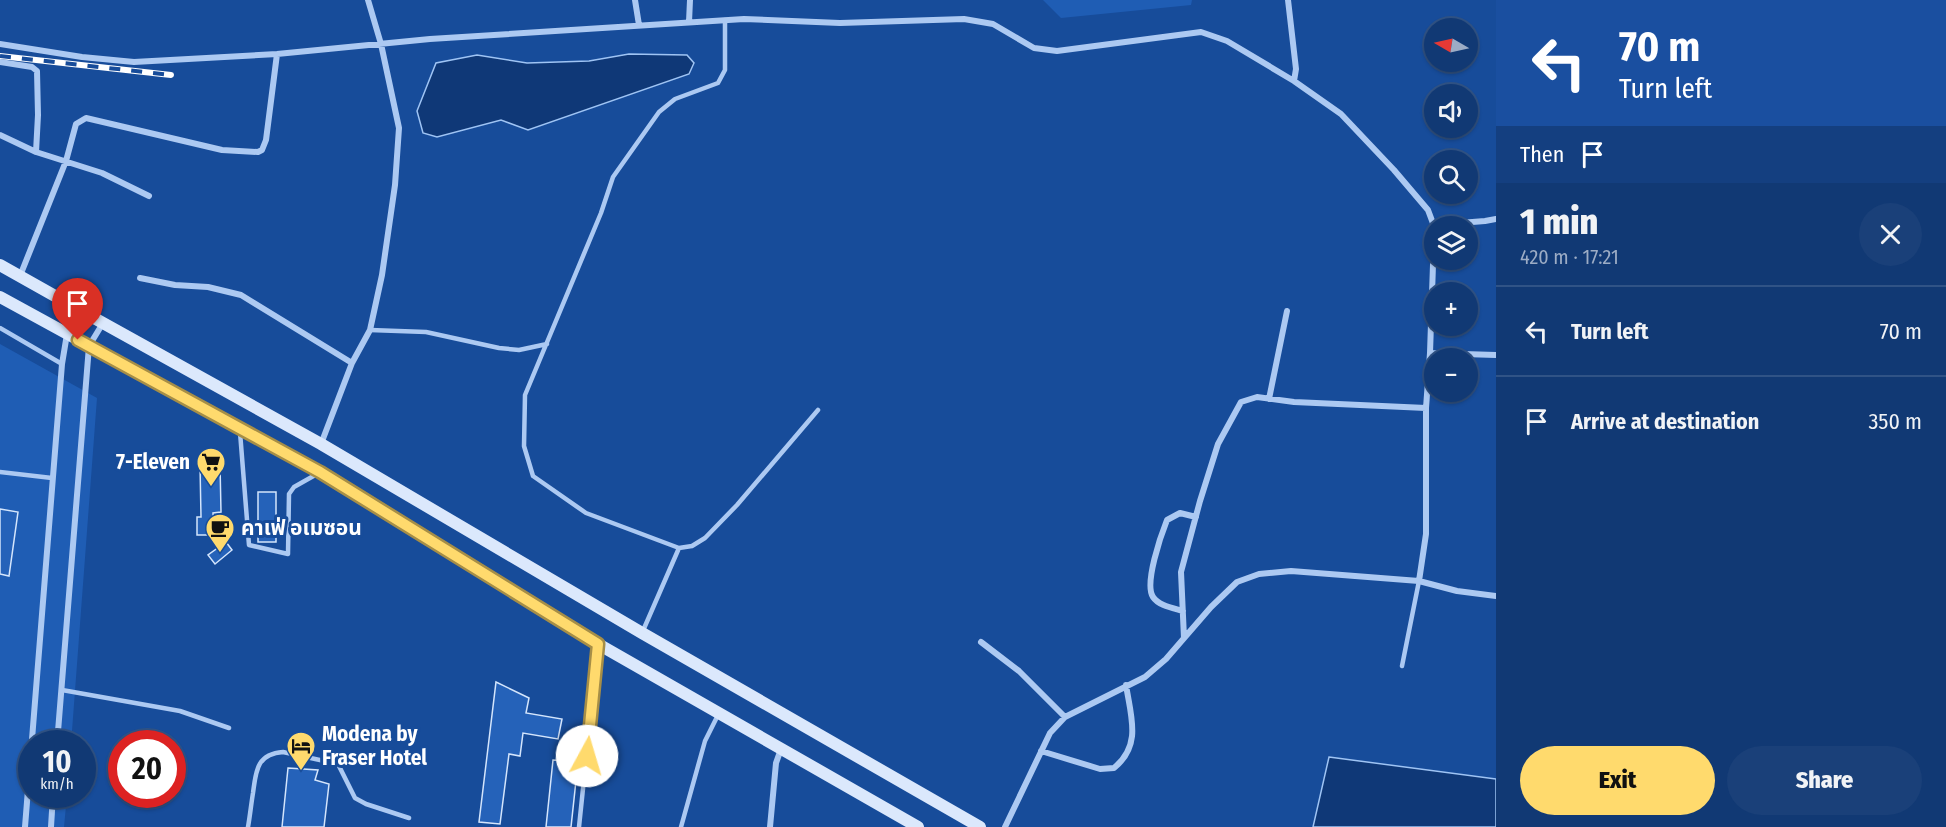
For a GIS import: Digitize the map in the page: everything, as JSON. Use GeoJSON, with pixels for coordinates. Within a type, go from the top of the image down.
{"type":"FeatureCollection","features":[{"type":"Feature","properties":{"kind":"main road"},"geometry":{"type":"LineString","coordinates":[[0,265],[321,444],[642,633],[980,827]]}},
{"type":"Feature","properties":{"kind":"main road"},"geometry":{"type":"LineString","coordinates":[[0,297],[320,472],[598,644],[918,827]]}},
{"type":"Feature","properties":{"kind":"street"},"geometry":{"type":"LineString","coordinates":[[321,444],[352,363],[370,330],[382,275],[395,185],[399,128],[381,44],[368,0]]}},
{"type":"Feature","properties":{"kind":"street"},"geometry":{"type":"LineString","coordinates":[[635,0],[639,25]]}},
{"type":"Feature","properties":{"kind":"street"},"geometry":{"type":"LineString","coordinates":[[689,22],[690,0]]}},
{"type":"Feature","properties":{"kind":"street"},"geometry":{"type":"LineString","coordinates":[[1288,0],[1296,69],[1294,81]]}},
{"type":"Feature","properties":{"kind":"street"},"geometry":{"type":"LineString","coordinates":[[0,44],[82,57],[134,62],[277,54],[381,44],[744,19],[840,23],[964,19],[993,24],[1034,48],[1057,51],[1201,32],[1227,41],[1294,81],[1341,114],[1394,170],[1428,210],[1430,216]]}},
{"type":"Feature","properties":{"kind":"street"},"geometry":{"type":"LineString","coordinates":[[20,276],[66,161],[76,124],[86,118],[222,150],[254,152],[262,150],[266,140],[277,54]]}},
{"type":"Feature","properties":{"kind":"street"},"geometry":{"type":"LineString","coordinates":[[0,62],[37,70],[36,152]]}},
{"type":"Feature","properties":{"kind":"street"},"geometry":{"type":"LineString","coordinates":[[0,135],[36,152],[102,173],[149,196]]}},
{"type":"Feature","properties":{"kind":"street"},"geometry":{"type":"LineString","coordinates":[[1478,222],[1496,219]]}},
{"type":"Feature","properties":{"kind":"street"},"geometry":{"type":"LineString","coordinates":[[1430,348],[1433,270]]}},
{"type":"Feature","properties":{"kind":"street"},"geometry":{"type":"LineString","coordinates":[[140,278],[175,285],[208,287],[241,295],[352,363]]}},
{"type":"Feature","properties":{"kind":"street"},"geometry":{"type":"LineString","coordinates":[[25,827],[62,364],[67,334],[78,310]]}},
{"type":"Feature","properties":{"kind":"street"},"geometry":{"type":"LineString","coordinates":[[1269,399],[1287,311]]}},
{"type":"Feature","properties":{"kind":"street"},"geometry":{"type":"LineString","coordinates":[[58,730],[89,346],[102,323]]}},
{"type":"Feature","properties":{"kind":"street"},"geometry":{"type":"LineString","coordinates":[[1478,354],[1496,355]]}},
{"type":"Feature","properties":{"kind":"street"},"geometry":{"type":"LineString","coordinates":[[1184,639],[1181,572],[1218,444],[1241,402],[1257,397],[1426,408]]}},
{"type":"Feature","properties":{"kind":"street"},"geometry":{"type":"LineString","coordinates":[[1419,581],[1426,534],[1426,402]]}},
{"type":"Feature","properties":{"kind":"street"},"geometry":{"type":"LineString","coordinates":[[1183,611],[1159,603],[1152,596],[1150,584],[1167,520],[1180,513],[1196,517]]}},
{"type":"Feature","properties":{"kind":"street"},"geometry":{"type":"LineString","coordinates":[[1005,827],[1050,733],[1065,717],[1144,677],[1159,665],[1211,607],[1237,582],[1258,574],[1291,572],[1419,581],[1457,591],[1496,596]]}},
{"type":"Feature","properties":{"kind":"street"},"geometry":{"type":"LineString","coordinates":[[981,642],[1019,671],[1065,717]]}},
{"type":"Feature","properties":{"kind":"street"},"geometry":{"type":"LineString","coordinates":[[1041,751],[1100,769],[1114,768],[1130,752],[1133,729],[1126,686]]}},
{"type":"Feature","properties":{"kind":"street"},"geometry":{"type":"LineString","coordinates":[[771,827],[776,763],[781,748]]}},
{"type":"Feature","properties":{"kind":"street"},"geometry":{"type":"LineString","coordinates":[[51,827],[52,808]]}},
{"type":"Feature","properties":{"kind":"lane"},"geometry":{"type":"LineString","coordinates":[[725,20],[723,75],[718,83],[675,99],[658,112],[613,177],[601,213],[525,395],[524,446],[533,476],[586,513],[679,548],[692,546],[705,538],[818,410]]}},
{"type":"Feature","properties":{"kind":"lane"},"geometry":{"type":"LineString","coordinates":[[0,328],[62,364]]}},
{"type":"Feature","properties":{"kind":"lane"},"geometry":{"type":"LineString","coordinates":[[370,330],[426,332],[499,348],[519,350],[547,344]]}},
{"type":"Feature","properties":{"kind":"lane"},"geometry":{"type":"LineString","coordinates":[[240,427],[249,545],[288,554],[289,494],[294,487],[320,472]]}},
{"type":"Feature","properties":{"kind":"lane"},"geometry":{"type":"LineString","coordinates":[[0,472],[52,478]]}},
{"type":"Feature","properties":{"kind":"lane"},"geometry":{"type":"LineString","coordinates":[[642,633],[679,548]]}},
{"type":"Feature","properties":{"kind":"lane"},"geometry":{"type":"LineString","coordinates":[[1402,666],[1419,581]]}},
{"type":"Feature","properties":{"kind":"lane"},"geometry":{"type":"LineString","coordinates":[[579,827],[598,644]]}},
{"type":"Feature","properties":{"kind":"lane"},"geometry":{"type":"LineString","coordinates":[[62,690],[180,711],[229,728]]}},
{"type":"Feature","properties":{"kind":"lane"},"geometry":{"type":"LineString","coordinates":[[681,827],[705,741],[719,713]]}},
{"type":"Feature","properties":{"kind":"lane"},"geometry":{"type":"LineString","coordinates":[[248,827],[257,767],[267,756],[283,752],[338,764],[356,798],[366,804],[409,818]]}},
{"type":"Feature","properties":{"kind":"shaded area"},"geometry":{"type":"Polygon","coordinates":[[[1043,0],[1192,0],[1191,5],[1061,18],[1043,0]]]}},
{"type":"Feature","properties":{"kind":"shaded area"},"geometry":{"type":"Polygon","coordinates":[[[629,54],[687,55],[694,63],[689,74],[528,130],[501,120],[437,137],[423,133],[417,111],[436,63],[477,55],[527,63],[589,61],[629,54]]]}},
{"type":"Feature","properties":{"kind":"shaded area"},"geometry":{"type":"Polygon","coordinates":[[[0,344],[97,398],[72,730],[18,730],[18,808],[66,808],[64,827],[0,827],[0,344]]]}},
{"type":"Feature","properties":{"kind":"shaded area"},"geometry":{"type":"Polygon","coordinates":[[[1329,757],[1496,779],[1496,827],[1313,827],[1329,757]]]}},
{"type":"Feature","properties":{"kind":"building","name":"7-Eleven"},"geometry":{"type":"Polygon","coordinates":[[[220,464],[221,512],[213,513],[214,535],[197,535],[197,517],[201,517],[200,465],[220,464]]]}},
{"type":"Feature","properties":{"kind":"building"},"geometry":{"type":"Polygon","coordinates":[[[258,492],[276,492],[276,542],[258,542],[258,492]]]}},
{"type":"Feature","properties":{"kind":"building"},"geometry":{"type":"Polygon","coordinates":[[[0,509],[18,512],[9,576],[0,574],[0,509]]]}},
{"type":"Feature","properties":{"kind":"building","name":"คาเฟ่ อเมซอน"},"geometry":{"type":"Polygon","coordinates":[[[226,542],[232,550],[215,564],[208,555],[226,542]]]}},
{"type":"Feature","properties":{"kind":"building"},"geometry":{"type":"Polygon","coordinates":[[[496,682],[529,698],[526,713],[562,719],[558,739],[523,733],[520,756],[509,754],[500,824],[479,822],[496,682]]]}},
{"type":"Feature","properties":{"kind":"building"},"geometry":{"type":"Polygon","coordinates":[[[553,760],[578,762],[571,827],[546,827],[553,760]]]}},
{"type":"Feature","properties":{"kind":"building"},"geometry":{"type":"Polygon","coordinates":[[[288,768],[318,770],[315,780],[329,784],[324,827],[282,827],[288,768]]]}},
{"type":"Feature","properties":{"kind":"railway"},"geometry":{"type":"LineString","coordinates":[[0,56],[171,75]]}},
{"type":"Feature","properties":{"kind":"place","name":"7-Eleven"},"geometry":{"type":"Point","coordinates":[211,488]}},
{"type":"Feature","properties":{"kind":"place","name":"คาเฟ่ อเมซอน"},"geometry":{"type":"Point","coordinates":[220,554]}},
{"type":"Feature","properties":{"kind":"place","name":"Modena by Fraser Hotel"},"geometry":{"type":"Point","coordinates":[301,772]}},
{"type":"Feature","properties":{"kind":"route"},"geometry":{"type":"LineString","coordinates":[[78,340],[320,472],[598,644],[587,756]]}}]}
